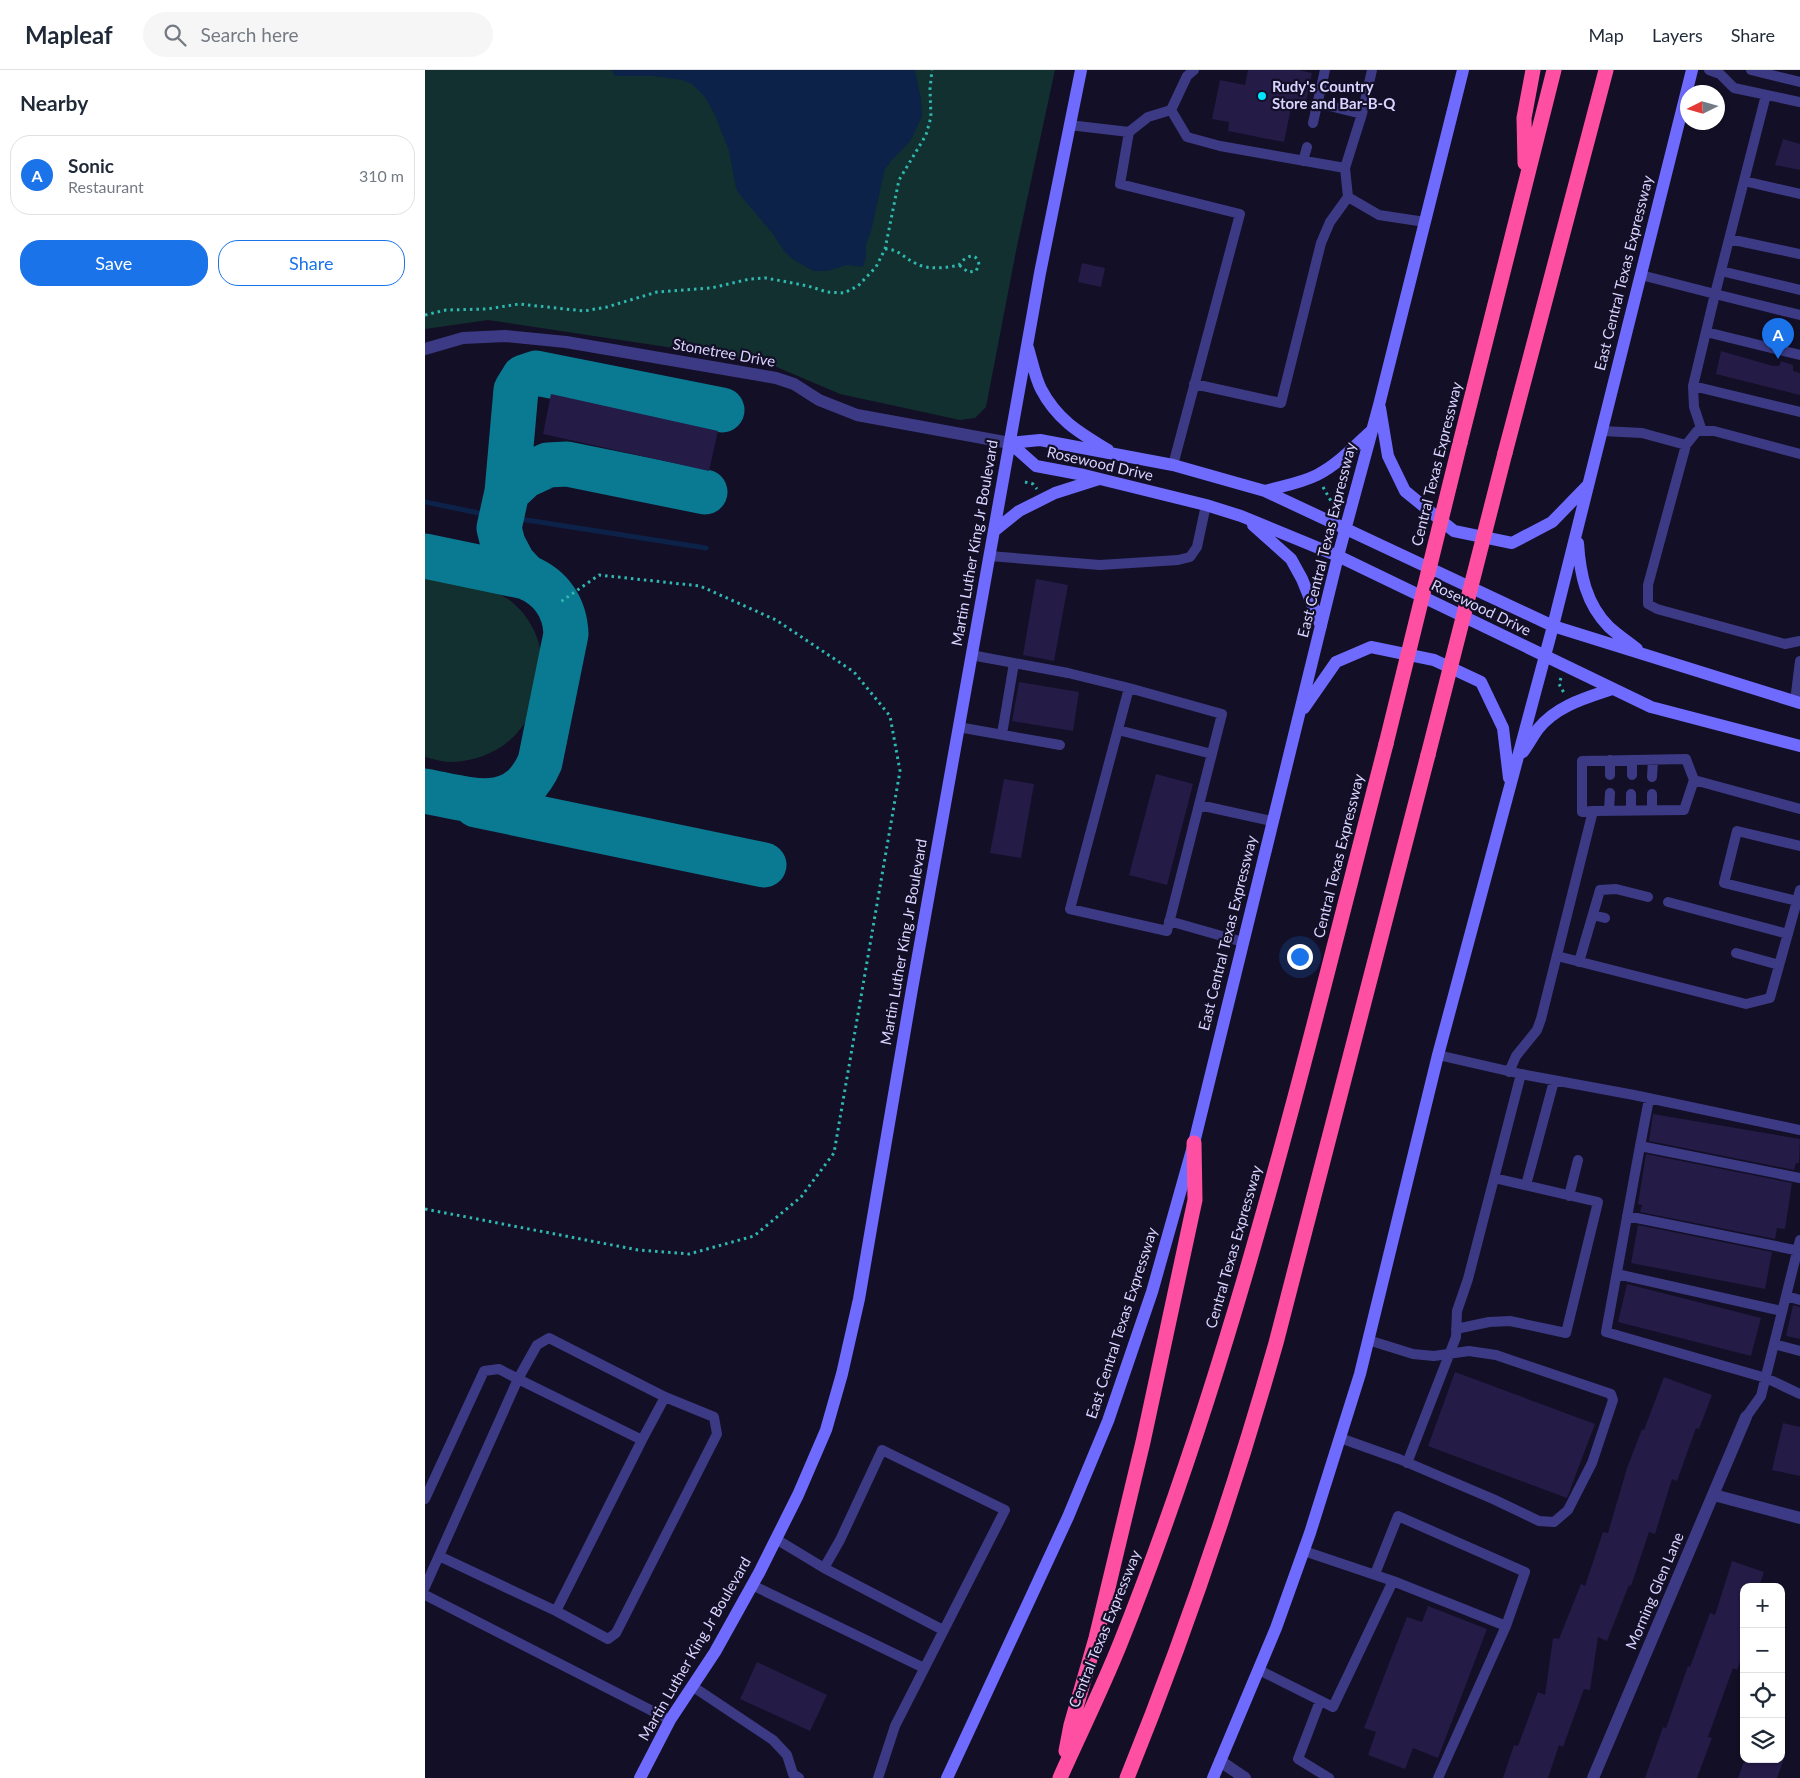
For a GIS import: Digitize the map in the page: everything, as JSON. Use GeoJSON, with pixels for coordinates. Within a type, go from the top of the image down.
{"type":"FeatureCollection","features":[{"type":"Feature","properties":{"kind":"highway"},"geometry":{"type":"LineString","coordinates":[[1526,182],[1524,118],[1533,70]]}},
{"type":"Feature","properties":{"kind":"highway","name":"Central Texas Expressway"},"geometry":{"type":"LineString","coordinates":[[1061,1774],[1120,1644],[1165,1525],[1213,1385],[1294,1098],[1386,744],[1555,70]]}},
{"type":"Feature","properties":{"kind":"highway"},"geometry":{"type":"LineString","coordinates":[[1127,1778],[1165,1685],[1199,1589],[1249,1437],[1276,1343],[1505,453],[1606,70]]}},
{"type":"Feature","properties":{"kind":"highway"},"geometry":{"type":"LineString","coordinates":[[1061,1774],[1071,1725],[1096,1638],[1136,1471],[1195,1200],[1194,1143]]}},
{"type":"Feature","properties":{"kind":"main road","name":"Martin Luther King Jr Boulevard"},"geometry":{"type":"LineString","coordinates":[[640,1778],[670,1720],[715,1652],[798,1495],[826,1430],[842,1374],[859,1299],[958,727],[1027,345],[1081,70]]}},
{"type":"Feature","properties":{"kind":"main road","name":"East Central Texas Expressway"},"geometry":{"type":"LineString","coordinates":[[947,1778],[1068,1517],[1108,1421],[1152,1292],[1194,1143],[1338,556],[1379,405],[1463,70]]}},
{"type":"Feature","properties":{"kind":"main road","name":"East Central Texas Expressway"},"geometry":{"type":"LineString","coordinates":[[1213,1778],[1276,1628],[1360,1374],[1438,1055],[1553,626],[1692,70]]}},
{"type":"Feature","properties":{"kind":"main road"},"geometry":{"type":"LineString","coordinates":[[1027,345],[1041,388],[1055,409],[1073,429],[1114,453]]}},
{"type":"Feature","properties":{"kind":"main road"},"geometry":{"type":"LineString","coordinates":[[1379,405],[1388,456],[1405,492],[1454,532],[1513,543],[1552,522],[1588,485]]}},
{"type":"Feature","properties":{"kind":"main road"},"geometry":{"type":"LineString","coordinates":[[1265,490],[1293,484],[1317,475],[1345,456],[1371,431]]}},
{"type":"Feature","properties":{"kind":"main road","name":"Rosewood Drive"},"geometry":{"type":"LineString","coordinates":[[1010,443],[1040,440],[1114,453],[1173,465],[1265,490],[1553,626],[1798,702]]}},
{"type":"Feature","properties":{"kind":"main road","name":"Rosewood Drive"},"geometry":{"type":"LineString","coordinates":[[1010,443],[1036,466],[1084,474],[1206,505],[1241,516],[1338,556],[1651,707],[1800,746]]}},
{"type":"Feature","properties":{"kind":"main road"},"geometry":{"type":"LineString","coordinates":[[994,530],[1019,511],[1055,493],[1099,479]]}},
{"type":"Feature","properties":{"kind":"main road"},"geometry":{"type":"LineString","coordinates":[[1241,516],[1291,559],[1302,578],[1321,626]]}},
{"type":"Feature","properties":{"kind":"main road"},"geometry":{"type":"LineString","coordinates":[[1577,531],[1581,576],[1586,592],[1597,611],[1609,626],[1643,654]]}},
{"type":"Feature","properties":{"kind":"main road"},"geometry":{"type":"LineString","coordinates":[[1299,715],[1336,662],[1371,646],[1434,660],[1481,682],[1503,728],[1510,786]]}},
{"type":"Feature","properties":{"kind":"main road"},"geometry":{"type":"LineString","coordinates":[[1516,762],[1539,728],[1556,713],[1577,701],[1612,689]]}},
{"type":"Feature","properties":{"kind":"street","name":"Stonetree Drive"},"geometry":{"type":"LineString","coordinates":[[425,348],[463,338],[505,336],[565,342],[776,378],[794,384],[819,400],[857,415],[1010,443]]}},
{"type":"Feature","properties":{"kind":"street","name":"Morning Glen Lane"},"geometry":{"type":"LineString","coordinates":[[1593,1778],[1746,1417]]}},
{"type":"Feature","properties":{"kind":"street"},"geometry":{"type":"LineString","coordinates":[[1714,1495],[1800,1518]]}},
{"type":"Feature","properties":{"kind":"street"},"geometry":{"type":"LineString","coordinates":[[1220,1761],[1245,1778]]}},
{"type":"Feature","properties":{"kind":"lane"},"geometry":{"type":"LineString","coordinates":[[1173,465],[1240,214],[1120,184],[1129,132],[1148,117],[1171,110],[1187,76],[1195,70]]}},
{"type":"Feature","properties":{"kind":"lane"},"geometry":{"type":"LineString","coordinates":[[1313,122],[1325,70]]}},
{"type":"Feature","properties":{"kind":"lane"},"geometry":{"type":"LineString","coordinates":[[1195,384],[1281,403],[1321,243],[1330,222],[1348,197],[1345,168],[1362,114],[1372,70]]}},
{"type":"Feature","properties":{"kind":"lane"},"geometry":{"type":"LineString","coordinates":[[1709,70],[1725,72],[1734,88],[1800,102]]}},
{"type":"Feature","properties":{"kind":"lane"},"geometry":{"type":"LineString","coordinates":[[1751,70],[1800,82]]}},
{"type":"Feature","properties":{"kind":"lane"},"geometry":{"type":"LineString","coordinates":[[1702,430],[1694,407],[1693,386],[1766,95]]}},
{"type":"Feature","properties":{"kind":"lane"},"geometry":{"type":"LineString","coordinates":[[1317,103],[1362,114]]}},
{"type":"Feature","properties":{"kind":"lane"},"geometry":{"type":"LineString","coordinates":[[1171,110],[1187,137],[1220,146],[1345,168]]}},
{"type":"Feature","properties":{"kind":"lane"},"geometry":{"type":"LineString","coordinates":[[1069,125],[1129,132]]}},
{"type":"Feature","properties":{"kind":"lane"},"geometry":{"type":"LineString","coordinates":[[1303,160],[1307,147]]}},
{"type":"Feature","properties":{"kind":"lane"},"geometry":{"type":"LineString","coordinates":[[1744,181],[1800,194]]}},
{"type":"Feature","properties":{"kind":"lane"},"geometry":{"type":"LineString","coordinates":[[1348,197],[1379,214],[1425,222]]}},
{"type":"Feature","properties":{"kind":"lane"},"geometry":{"type":"LineString","coordinates":[[1729,239],[1800,254]]}},
{"type":"Feature","properties":{"kind":"lane"},"geometry":{"type":"LineString","coordinates":[[1721,271],[1800,290]]}},
{"type":"Feature","properties":{"kind":"lane"},"geometry":{"type":"LineString","coordinates":[[1641,275],[1800,315]]}},
{"type":"Feature","properties":{"kind":"lane"},"geometry":{"type":"LineString","coordinates":[[1706,332],[1800,355]]}},
{"type":"Feature","properties":{"kind":"lane"},"geometry":{"type":"LineString","coordinates":[[1693,386],[1800,412]]}},
{"type":"Feature","properties":{"kind":"lane"},"geometry":{"type":"LineString","coordinates":[[1602,431],[1641,433],[1686,445]]}},
{"type":"Feature","properties":{"kind":"lane"},"geometry":{"type":"LineString","coordinates":[[1800,454],[1714,431],[1697,431],[1686,445],[1648,585],[1648,604],[1657,609],[1785,644],[1800,641]]}},
{"type":"Feature","properties":{"kind":"lane"},"geometry":{"type":"LineString","coordinates":[[989,556],[1100,565],[1178,560],[1190,557],[1197,547],[1206,505]]}},
{"type":"Feature","properties":{"kind":"lane"},"geometry":{"type":"LineString","coordinates":[[971,655],[1068,672],[1129,688],[1222,714],[1167,931],[1070,909],[1129,688]]}},
{"type":"Feature","properties":{"kind":"lane"},"geometry":{"type":"LineString","coordinates":[[1798,702],[1800,661]]}},
{"type":"Feature","properties":{"kind":"lane"},"geometry":{"type":"LineString","coordinates":[[1002,734],[1014,663]]}},
{"type":"Feature","properties":{"kind":"lane"},"geometry":{"type":"LineString","coordinates":[[958,727],[1060,745]]}},
{"type":"Feature","properties":{"kind":"lane"},"geometry":{"type":"LineString","coordinates":[[1118,730],[1212,754]]}},
{"type":"Feature","properties":{"kind":"lane"},"geometry":{"type":"LineString","coordinates":[[1686,759],[1693,780],[1684,810],[1582,812],[1582,761],[1632,760],[1686,759]]}},
{"type":"Feature","properties":{"kind":"lane"},"geometry":{"type":"LineString","coordinates":[[1610,760],[1610,775]]}},
{"type":"Feature","properties":{"kind":"lane"},"geometry":{"type":"LineString","coordinates":[[1632,760],[1632,775]]}},
{"type":"Feature","properties":{"kind":"lane"},"geometry":{"type":"LineString","coordinates":[[1652,777],[1653,760]]}},
{"type":"Feature","properties":{"kind":"lane"},"geometry":{"type":"LineString","coordinates":[[1693,780],[1800,809]]}},
{"type":"Feature","properties":{"kind":"lane"},"geometry":{"type":"LineString","coordinates":[[1609,793],[1609,811]]}},
{"type":"Feature","properties":{"kind":"lane"},"geometry":{"type":"LineString","coordinates":[[1631,794],[1631,811]]}},
{"type":"Feature","properties":{"kind":"lane"},"geometry":{"type":"LineString","coordinates":[[1652,794],[1652,810]]}},
{"type":"Feature","properties":{"kind":"lane"},"geometry":{"type":"LineString","coordinates":[[1199,805],[1272,821]]}},
{"type":"Feature","properties":{"kind":"lane"},"geometry":{"type":"LineString","coordinates":[[1509,1072],[1517,1056],[1537,1030],[1593,812]]}},
{"type":"Feature","properties":{"kind":"lane"},"geometry":{"type":"LineString","coordinates":[[1797,901],[1724,883],[1737,831],[1800,846]]}},
{"type":"Feature","properties":{"kind":"lane"},"geometry":{"type":"LineString","coordinates":[[1579,962],[1600,890],[1616,889],[1648,897]]}},
{"type":"Feature","properties":{"kind":"lane"},"geometry":{"type":"LineString","coordinates":[[1557,956],[1746,1004],[1770,998],[1800,890]]}},
{"type":"Feature","properties":{"kind":"lane"},"geometry":{"type":"LineString","coordinates":[[1668,902],[1788,934]]}},
{"type":"Feature","properties":{"kind":"lane"},"geometry":{"type":"LineString","coordinates":[[1593,914],[1605,918]]}},
{"type":"Feature","properties":{"kind":"lane"},"geometry":{"type":"LineString","coordinates":[[1169,921],[1243,942]]}},
{"type":"Feature","properties":{"kind":"lane"},"geometry":{"type":"LineString","coordinates":[[1736,953],[1779,965]]}},
{"type":"Feature","properties":{"kind":"lane"},"geometry":{"type":"LineString","coordinates":[[1438,1055],[1509,1072],[1800,1130]]}},
{"type":"Feature","properties":{"kind":"lane"},"geometry":{"type":"LineString","coordinates":[[1407,1463],[1456,1337],[1457,1311],[1468,1279],[1521,1074]]}},
{"type":"Feature","properties":{"kind":"lane"},"geometry":{"type":"LineString","coordinates":[[1526,1186],[1554,1080]]}},
{"type":"Feature","properties":{"kind":"lane"},"geometry":{"type":"LineString","coordinates":[[1649,1099],[1606,1332],[1766,1378],[1800,1394]]}},
{"type":"Feature","properties":{"kind":"lane"},"geometry":{"type":"LineString","coordinates":[[1640,1146],[1800,1178]]}},
{"type":"Feature","properties":{"kind":"lane"},"geometry":{"type":"LineString","coordinates":[[1569,1196],[1578,1160]]}},
{"type":"Feature","properties":{"kind":"lane"},"geometry":{"type":"LineString","coordinates":[[1456,1329],[1489,1322],[1510,1321],[1566,1333],[1598,1202],[1494,1178]]}},
{"type":"Feature","properties":{"kind":"lane"},"geometry":{"type":"LineString","coordinates":[[1627,1216],[1799,1247],[1761,1396],[1746,1417]]}},
{"type":"Feature","properties":{"kind":"lane"},"geometry":{"type":"LineString","coordinates":[[1617,1274],[1782,1311]]}},
{"type":"Feature","properties":{"kind":"lane"},"geometry":{"type":"LineString","coordinates":[[1786,1296],[1800,1300]]}},
{"type":"Feature","properties":{"kind":"lane"},"geometry":{"type":"LineString","coordinates":[[425,1587],[518,1379],[537,1345],[549,1338],[665,1397],[714,1417],[717,1434],[616,1633],[607,1639],[556,1611],[439,1556]]}},
{"type":"Feature","properties":{"kind":"lane"},"geometry":{"type":"LineString","coordinates":[[1340,1438],[1493,1498],[1539,1521],[1554,1522],[1568,1510],[1592,1463],[1613,1400],[1611,1394],[1496,1355],[1469,1351],[1434,1356],[1413,1354],[1368,1340]]}},
{"type":"Feature","properties":{"kind":"lane"},"geometry":{"type":"LineString","coordinates":[[1774,1344],[1800,1351]]}},
{"type":"Feature","properties":{"kind":"lane"},"geometry":{"type":"LineString","coordinates":[[425,1499],[484,1371],[499,1370],[642,1440]]}},
{"type":"Feature","properties":{"kind":"lane"},"geometry":{"type":"LineString","coordinates":[[556,1611],[665,1397]]}},
{"type":"Feature","properties":{"kind":"lane"},"geometry":{"type":"LineString","coordinates":[[824,1568],[840,1540],[882,1450],[1005,1510],[895,1726],[878,1778]]}},
{"type":"Feature","properties":{"kind":"lane"},"geometry":{"type":"LineString","coordinates":[[1375,1574],[1398,1516],[1525,1572],[1506,1626],[1438,1778]]}},
{"type":"Feature","properties":{"kind":"lane"},"geometry":{"type":"LineString","coordinates":[[776,1539],[824,1568],[943,1630]]}},
{"type":"Feature","properties":{"kind":"lane"},"geometry":{"type":"LineString","coordinates":[[1303,1551],[1393,1580],[1506,1626]]}},
{"type":"Feature","properties":{"kind":"lane"},"geometry":{"type":"LineString","coordinates":[[1259,1670],[1333,1707],[1393,1580]]}},
{"type":"Feature","properties":{"kind":"lane"},"geometry":{"type":"LineString","coordinates":[[752,1585],[925,1668]]}},
{"type":"Feature","properties":{"kind":"lane"},"geometry":{"type":"LineString","coordinates":[[425,1595],[670,1720]]}},
{"type":"Feature","properties":{"kind":"lane"},"geometry":{"type":"LineString","coordinates":[[692,1686],[773,1740],[787,1754],[793,1774],[799,1778]]}},
{"type":"Feature","properties":{"kind":"lane"},"geometry":{"type":"LineString","coordinates":[[1320,1701],[1298,1759],[1329,1778]]}},
{"type":"Feature","properties":{"kind":"path"},"geometry":{"type":"LineString","coordinates":[[425,315],[446,310],[519,304],[585,311],[607,307],[657,292],[711,288],[749,279],[766,278],[808,286],[827,292],[845,293],[866,280],[877,267],[885,249],[899,180],[920,147],[929,126],[931,117],[930,90],[932,70]]}},
{"type":"Feature","properties":{"kind":"path"},"geometry":{"type":"LineString","coordinates":[[885,249],[896,251],[917,265],[926,267],[945,268],[959,265],[965,258],[970,256],[976,256],[979,265],[976,271],[968,272],[959,265]]}},
{"type":"Feature","properties":{"kind":"path"},"geometry":{"type":"LineString","coordinates":[[1025,482],[1033,484],[1038,492]]}},
{"type":"Feature","properties":{"kind":"path"},"geometry":{"type":"LineString","coordinates":[[1321,482],[1331,501],[1341,504]]}},
{"type":"Feature","properties":{"kind":"path"},"geometry":{"type":"LineString","coordinates":[[425,1208],[638,1250],[689,1254],[754,1236],[801,1197],[834,1153],[900,771],[890,716],[854,672],[776,620],[700,586],[599,575],[559,603]]}},
{"type":"Feature","properties":{"kind":"path"},"geometry":{"type":"LineString","coordinates":[[1561,678],[1557,684],[1564,693]]}},
{"type":"Feature","properties":{"kind":"green space"},"geometry":{"type":"Polygon","coordinates":[[[425,70],[1055,70],[1017,246],[986,407],[975,418],[960,420],[840,394],[765,362],[488,320],[425,329],[425,70]]]}},
{"type":"Feature","properties":{"kind":"green space"},"geometry":{"type":"Polygon","coordinates":[[[425,575],[479,586],[508,599],[530,623],[537,637],[541,653],[532,709],[517,734],[498,749],[464,761],[441,761],[425,757],[425,575]]]}},
{"type":"Feature","properties":{"kind":"water"},"geometry":{"type":"Polygon","coordinates":[[[611,70],[915,70],[921,99],[922,116],[911,140],[885,169],[871,231],[866,244],[866,258],[863,267],[847,265],[828,271],[814,271],[792,259],[784,251],[773,234],[736,188],[729,151],[715,115],[705,97],[692,84],[682,80],[652,76],[615,76],[611,70]]]}},
{"type":"Feature","properties":{"kind":"building","name":"Rudy's Country Store and Bar-B-Q"},"geometry":{"type":"Polygon","coordinates":[[[1248,70],[1299,70],[1312,73],[1304,111],[1291,108],[1284,142],[1228,131],[1229,122],[1212,119],[1220,80],[1245,85],[1248,70]]]}},
{"type":"Feature","properties":{"kind":"building"},"geometry":{"type":"Polygon","coordinates":[[[1783,139],[1800,144],[1800,170],[1775,165],[1783,139]]]}},
{"type":"Feature","properties":{"kind":"building"},"geometry":{"type":"Polygon","coordinates":[[[1082,263],[1105,268],[1101,287],[1078,282],[1082,263]]]}},
{"type":"Feature","properties":{"kind":"building"},"geometry":{"type":"Polygon","coordinates":[[[1721,351],[1773,366],[1779,366],[1781,361],[1793,365],[1793,371],[1800,373],[1800,395],[1716,374],[1721,351]]]}},
{"type":"Feature","properties":{"kind":"building"},"geometry":{"type":"Polygon","coordinates":[[[551,394],[718,431],[709,471],[543,434],[551,394]]]}},
{"type":"Feature","properties":{"kind":"building"},"geometry":{"type":"Polygon","coordinates":[[[1036,579],[1068,585],[1054,661],[1023,655],[1036,579]]]}},
{"type":"Feature","properties":{"kind":"building"},"geometry":{"type":"Polygon","coordinates":[[[1019,682],[1079,692],[1073,731],[1012,721],[1019,682]]]}},
{"type":"Feature","properties":{"kind":"building"},"geometry":{"type":"Polygon","coordinates":[[[1156,774],[1193,784],[1167,885],[1129,875],[1156,774]]]}},
{"type":"Feature","properties":{"kind":"building"},"geometry":{"type":"Polygon","coordinates":[[[1004,779],[1034,784],[1021,858],[990,853],[1004,779]]]}},
{"type":"Feature","properties":{"kind":"building"},"geometry":{"type":"Polygon","coordinates":[[[1653,1114],[1800,1139],[1799,1163],[1796,1163],[1794,1170],[1649,1141],[1653,1114]]]}},
{"type":"Feature","properties":{"kind":"building"},"geometry":{"type":"Polygon","coordinates":[[[1646,1154],[1792,1183],[1785,1229],[1777,1228],[1775,1239],[1640,1212],[1642,1205],[1638,1204],[1646,1154]]]}},
{"type":"Feature","properties":{"kind":"building"},"geometry":{"type":"Polygon","coordinates":[[[1638,1225],[1772,1252],[1765,1289],[1631,1263],[1638,1225]]]}},
{"type":"Feature","properties":{"kind":"building"},"geometry":{"type":"Polygon","coordinates":[[[1627,1284],[1761,1318],[1751,1356],[1618,1322],[1627,1284]]]}},
{"type":"Feature","properties":{"kind":"building"},"geometry":{"type":"Polygon","coordinates":[[[1793,1305],[1800,1307],[1800,1339],[1786,1336],[1793,1305]]]}},
{"type":"Feature","properties":{"kind":"building"},"geometry":{"type":"Polygon","coordinates":[[[1455,1372],[1595,1424],[1567,1498],[1428,1446],[1455,1372]]]}},
{"type":"Feature","properties":{"kind":"building"},"geometry":{"type":"Polygon","coordinates":[[[1664,1377],[1712,1395],[1699,1429],[1696,1428],[1677,1481],[1672,1479],[1655,1534],[1649,1532],[1631,1586],[1629,1585],[1607,1641],[1598,1637],[1590,1690],[1584,1689],[1563,1747],[1559,1745],[1548,1778],[1503,1778],[1514,1745],[1518,1746],[1538,1692],[1545,1695],[1553,1638],[1559,1639],[1581,1584],[1585,1586],[1603,1532],[1608,1533],[1627,1468],[1664,1377]]]}},
{"type":"Feature","properties":{"kind":"building"},"geometry":{"type":"Polygon","coordinates":[[[1783,1423],[1800,1427],[1800,1476],[1772,1470],[1783,1423]]]}},
{"type":"Feature","properties":{"kind":"building"},"geometry":{"type":"Polygon","coordinates":[[[1732,1561],[1764,1572],[1760,1583],[1740,1583],[1740,1661],[1737,1670],[1733,1668],[1708,1737],[1712,1738],[1697,1778],[1645,1778],[1663,1727],[1666,1728],[1688,1666],[1690,1667],[1710,1613],[1715,1615],[1732,1561]]]}},
{"type":"Feature","properties":{"kind":"building"},"geometry":{"type":"Polygon","coordinates":[[[1428,1606],[1487,1629],[1438,1758],[1413,1748],[1405,1769],[1368,1755],[1376,1732],[1364,1728],[1407,1617],[1422,1622],[1428,1606]]]}},
{"type":"Feature","properties":{"kind":"building"},"geometry":{"type":"Polygon","coordinates":[[[757,1662],[827,1695],[810,1731],[740,1699],[757,1662]]]}},
{"type":"Feature","properties":{"kind":"building"},"geometry":{"type":"Polygon","coordinates":[[[1744,1763],[1783,1763],[1777,1778],[1738,1778],[1744,1763]]]}},
{"type":"Feature","properties":{"kind":"waterway"},"geometry":{"type":"LineString","coordinates":[[425,502],[479,513]]}},
{"type":"Feature","properties":{"kind":"waterway"},"geometry":{"type":"LineString","coordinates":[[520,519],[706,548]]}},
{"type":"Feature","properties":{"kind":"taxiway"},"geometry":{"type":"LineString","coordinates":[[526,577],[513,563],[503,544],[499,528],[507,492],[516,390],[524,377],[536,373],[722,410]]}},
{"type":"Feature","properties":{"kind":"taxiway"},"geometry":{"type":"LineString","coordinates":[[507,492],[524,476],[548,465],[567,464],[705,492]]}},
{"type":"Feature","properties":{"kind":"taxiway"},"geometry":{"type":"LineString","coordinates":[[425,556],[526,577],[535,581],[543,586],[555,599],[563,615],[566,634],[540,762],[530,779],[518,791],[505,798],[491,800],[459,798],[425,791]]}},
{"type":"Feature","properties":{"kind":"taxiway"},"geometry":{"type":"LineString","coordinates":[[476,805],[764,865]]}},
{"type":"Feature","properties":{"kind":"place","name":"Rudy's Country Store and Bar-B-Q"},"geometry":{"type":"Point","coordinates":[1262,96]}},
{"type":"Feature","properties":{"kind":"place","name":"Sonic"},"geometry":{"type":"Point","coordinates":[1778,359]}}]}
